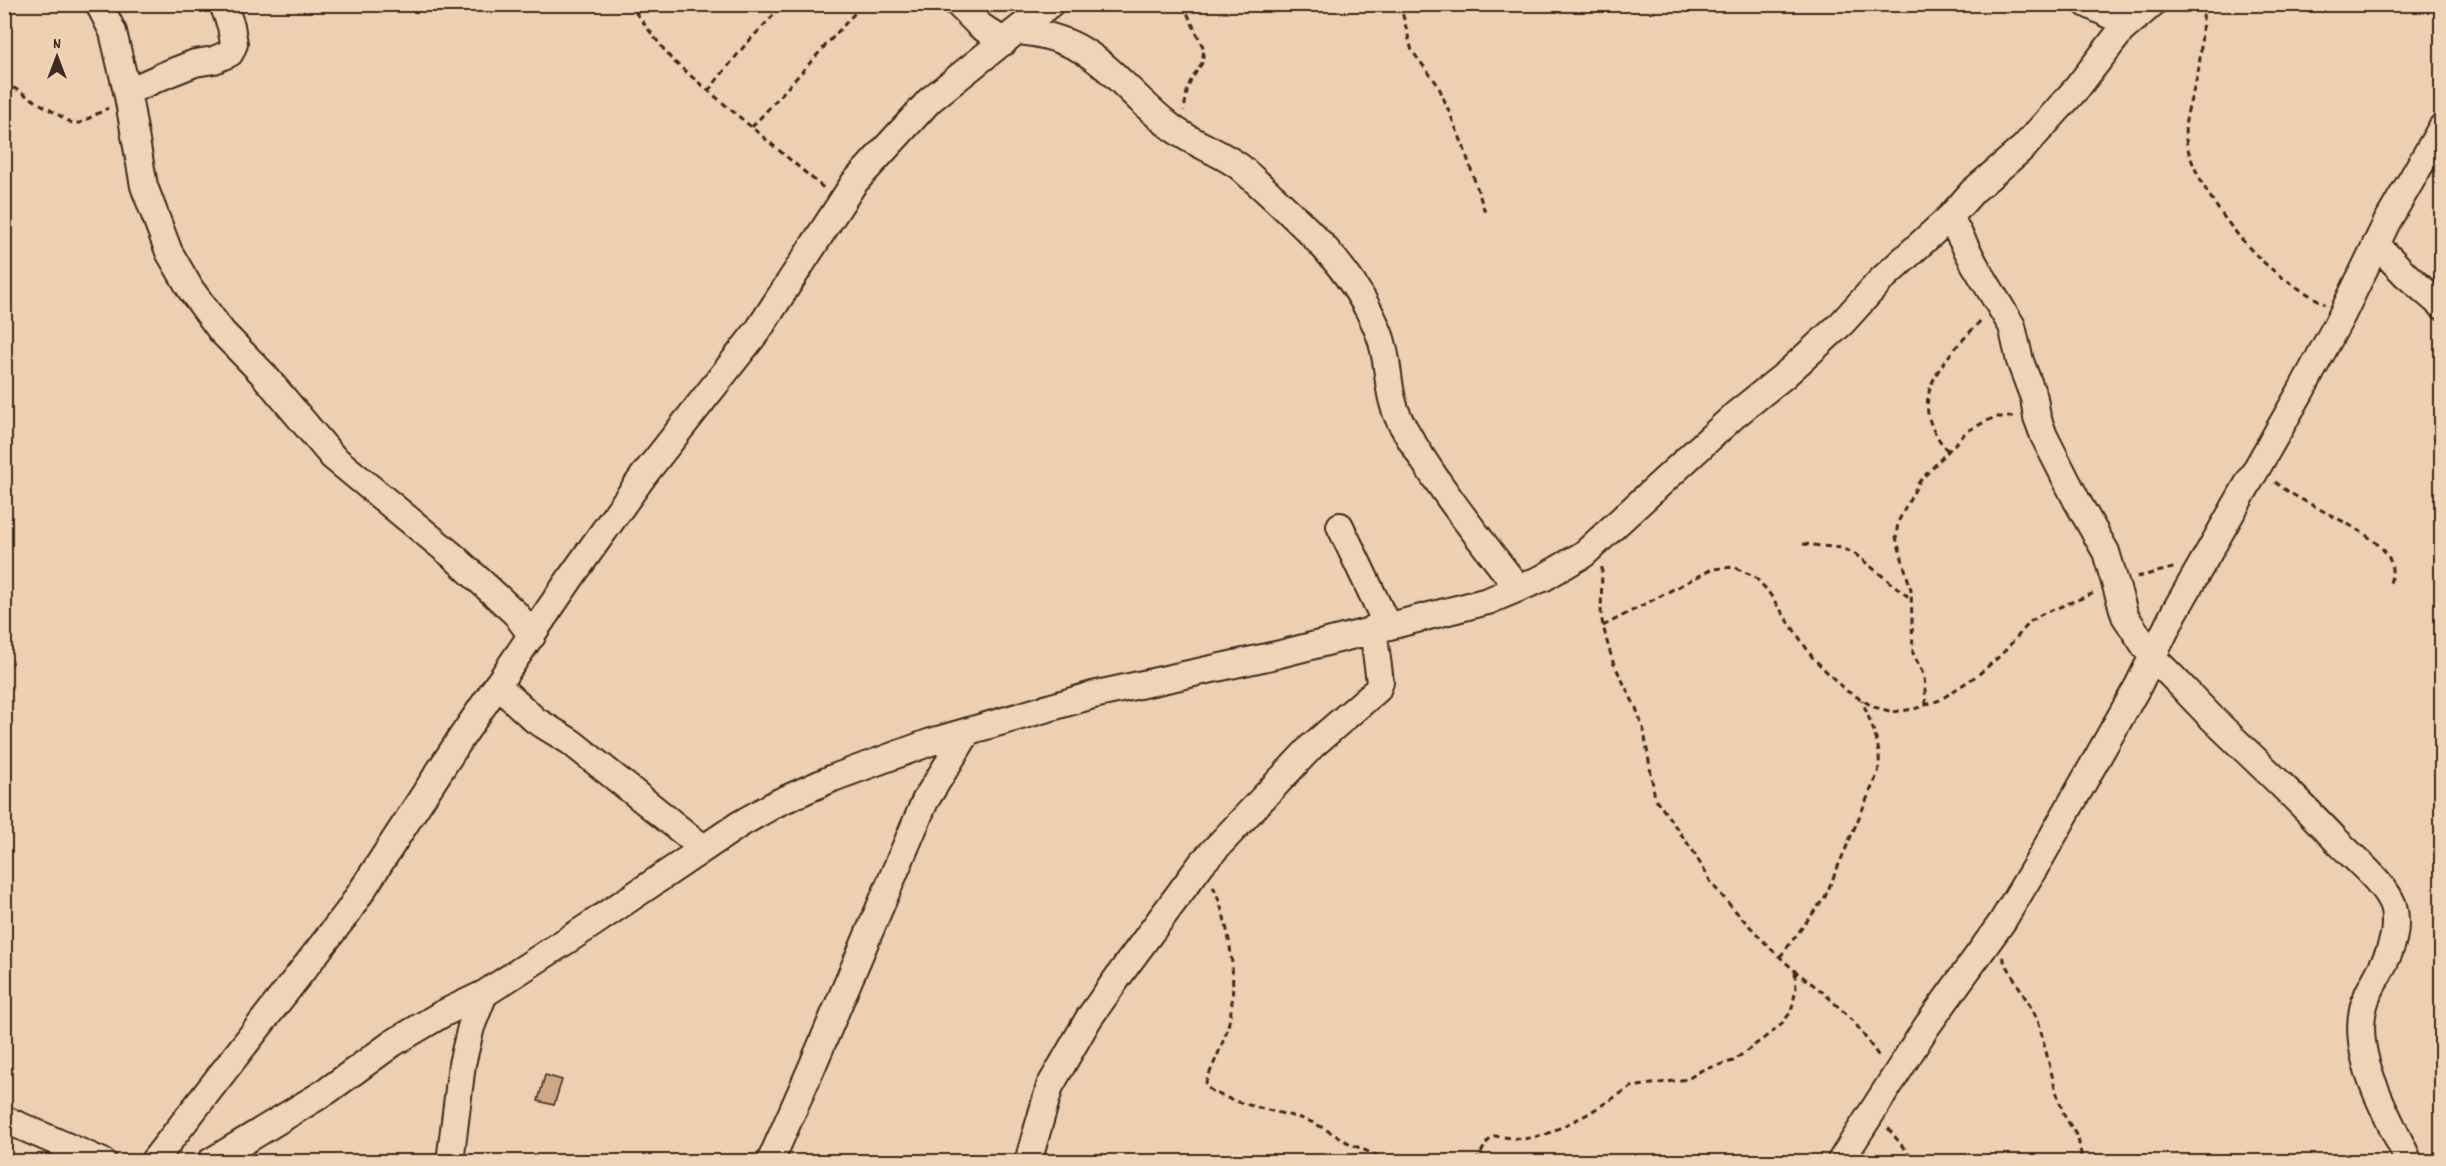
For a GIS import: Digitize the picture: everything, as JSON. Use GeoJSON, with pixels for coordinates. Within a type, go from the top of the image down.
{"type":"FeatureCollection","features":[{"type":"Feature","properties":{"kind":"street"},"geometry":{"type":"LineString","coordinates":[[99,4],[113,32],[128,95],[144,186],[169,252],[190,290],[222,332],[263,374],[333,457],[453,556],[516,614],[532,636]]}},
{"type":"Feature","properties":{"kind":"street"},"geometry":{"type":"LineString","coordinates":[[128,95],[167,74],[230,53],[234,44],[231,26],[223,4]]}},
{"type":"Feature","properties":{"kind":"street"},"geometry":{"type":"LineString","coordinates":[[958,4],[978,25],[1011,37],[1054,37],[1079,46],[1111,71],[1167,124],[1240,167],[1321,241],[1373,319],[1389,366],[1388,383],[1400,419],[1451,501],[1518,588]]}},
{"type":"Feature","properties":{"kind":"street"},"geometry":{"type":"LineString","coordinates":[[153,1161],[348,912],[497,685],[644,475],[759,329],[854,183],[930,100],[1050,4]]}},
{"type":"Feature","properties":{"kind":"street"},"geometry":{"type":"LineString","coordinates":[[2087,4],[2129,24]]}},
{"type":"Feature","properties":{"kind":"street"},"geometry":{"type":"LineString","coordinates":[[210,1161],[327,1091],[393,1043],[442,1014],[484,994],[703,848],[777,803],[833,778],[931,742],[1094,695],[1169,680],[1488,601],[1543,578],[1584,554],[1735,415],[1785,375],[1842,323],[1881,280],[1950,217],[1973,191],[2025,147],[2129,24],[2152,4]]}},
{"type":"Feature","properties":{"kind":"street"},"geometry":{"type":"LineString","coordinates":[[1840,1161],[1927,1026],[1991,938],[2047,848],[2138,687],[2174,613],[2260,465],[2342,315],[2386,222],[2442,127]]}},
{"type":"Feature","properties":{"kind":"street"},"geometry":{"type":"LineString","coordinates":[[1950,217],[1975,265],[2012,326],[2020,361],[2034,398],[2037,417],[2076,501],[2106,552],[2125,616],[2152,657],[2305,807],[2358,862],[2391,902],[2395,923],[2392,946],[2368,994],[2362,1012],[2360,1030],[2364,1054],[2374,1083],[2409,1161]]}},
{"type":"Feature","properties":{"kind":"street"},"geometry":{"type":"LineString","coordinates":[[2376,244],[2442,306]]}},
{"type":"Feature","properties":{"kind":"street"},"geometry":{"type":"LineString","coordinates":[[1028,1161],[1050,1086],[1089,1018],[1202,863],[1312,746],[1377,690],[1380,682],[1380,627],[1340,526]]}},
{"type":"Feature","properties":{"kind":"street"},"geometry":{"type":"LineString","coordinates":[[497,685],[535,720],[571,742],[703,848]]}},
{"type":"Feature","properties":{"kind":"street"},"geometry":{"type":"LineString","coordinates":[[770,1161],[925,801],[967,733]]}},
{"type":"Feature","properties":{"kind":"street"},"geometry":{"type":"LineString","coordinates":[[450,1161],[462,1064],[471,1027],[484,994]]}},
{"type":"Feature","properties":{"kind":"street"},"geometry":{"type":"LineString","coordinates":[[4,1119],[103,1161]]}},
{"type":"Feature","properties":{"kind":"path"},"geometry":{"type":"LineString","coordinates":[[629,4],[672,60],[841,203]]}},
{"type":"Feature","properties":{"kind":"path"},"geometry":{"type":"LineString","coordinates":[[708,91],[746,44],[784,4]]}},
{"type":"Feature","properties":{"kind":"path"},"geometry":{"type":"LineString","coordinates":[[752,127],[863,4]]}},
{"type":"Feature","properties":{"kind":"path"},"geometry":{"type":"LineString","coordinates":[[1182,134],[1187,91],[1202,63],[1204,49],[1184,4]]}},
{"type":"Feature","properties":{"kind":"path"},"geometry":{"type":"LineString","coordinates":[[1400,4],[1412,51],[1438,85],[1463,145],[1485,212]]}},
{"type":"Feature","properties":{"kind":"path"},"geometry":{"type":"LineString","coordinates":[[2205,4],[2198,73],[2185,123],[2186,140],[2193,162],[2215,201],[2254,252],[2275,272],[2342,315]]}},
{"type":"Feature","properties":{"kind":"path"},"geometry":{"type":"LineString","coordinates":[[4,81],[72,123],[80,123],[128,95]]}},
{"type":"Feature","properties":{"kind":"path"},"geometry":{"type":"LineString","coordinates":[[1948,451],[1930,426],[1927,412],[1931,387],[1942,362],[1964,337],[1991,313],[1998,303]]}},
{"type":"Feature","properties":{"kind":"path"},"geometry":{"type":"LineString","coordinates":[[1926,705],[1924,676],[1915,660],[1912,645],[1911,599],[1908,574],[1896,537],[1898,522],[1919,482],[1967,431],[1995,417],[2037,417]]}},
{"type":"Feature","properties":{"kind":"path"},"geometry":{"type":"LineString","coordinates":[[2260,465],[2267,476],[2283,489],[2346,524],[2378,546],[2387,555],[2392,567],[2390,583]]}},
{"type":"Feature","properties":{"kind":"path"},"geometry":{"type":"LineString","coordinates":[[1602,538],[1601,616],[1603,626],[1613,662],[1636,708],[1644,731],[1655,798],[1693,851],[1712,884],[1780,957],[1824,993],[1855,1023],[1894,1078]]}},
{"type":"Feature","properties":{"kind":"path"},"geometry":{"type":"LineString","coordinates":[[1803,544],[1842,548],[1855,554],[1911,599]]}},
{"type":"Feature","properties":{"kind":"path"},"geometry":{"type":"LineString","coordinates":[[1603,626],[1712,569],[1733,567],[1754,576],[1767,590],[1813,658],[1845,690],[1874,707],[1893,712],[1940,700],[1979,674],[2001,655],[2022,629],[2042,614],[2153,572],[2202,565]]}},
{"type":"Feature","properties":{"kind":"path"},"geometry":{"type":"LineString","coordinates":[[1780,957],[1825,897],[1878,773],[1881,758],[1879,748],[1861,699]]}},
{"type":"Feature","properties":{"kind":"path"},"geometry":{"type":"LineString","coordinates":[[1202,863],[1217,894],[1225,920],[1231,957],[1229,1020],[1219,1054],[1206,1082],[1207,1087],[1224,1096],[1312,1123],[1329,1130],[1351,1144],[1392,1161]]}},
{"type":"Feature","properties":{"kind":"path"},"geometry":{"type":"LineString","coordinates":[[1991,938],[2038,1020],[2064,1115],[2078,1138],[2081,1154],[2074,1161]]}},
{"type":"Feature","properties":{"kind":"path"},"geometry":{"type":"LineString","coordinates":[[1476,1161],[1487,1142],[1494,1136],[1523,1139],[1545,1136],[1631,1088],[1688,1079],[1702,1070],[1733,1060],[1779,1027],[1791,1012],[1796,989],[1795,971]]}},
{"type":"Feature","properties":{"kind":"path"},"geometry":{"type":"LineString","coordinates":[[1871,1113],[1890,1130],[1915,1161]]}},
{"type":"Feature","properties":{"kind":"building"},"geometry":{"type":"Polygon","coordinates":[[[545,1075],[562,1080],[554,1105],[538,1101],[545,1075]]]}}]}
